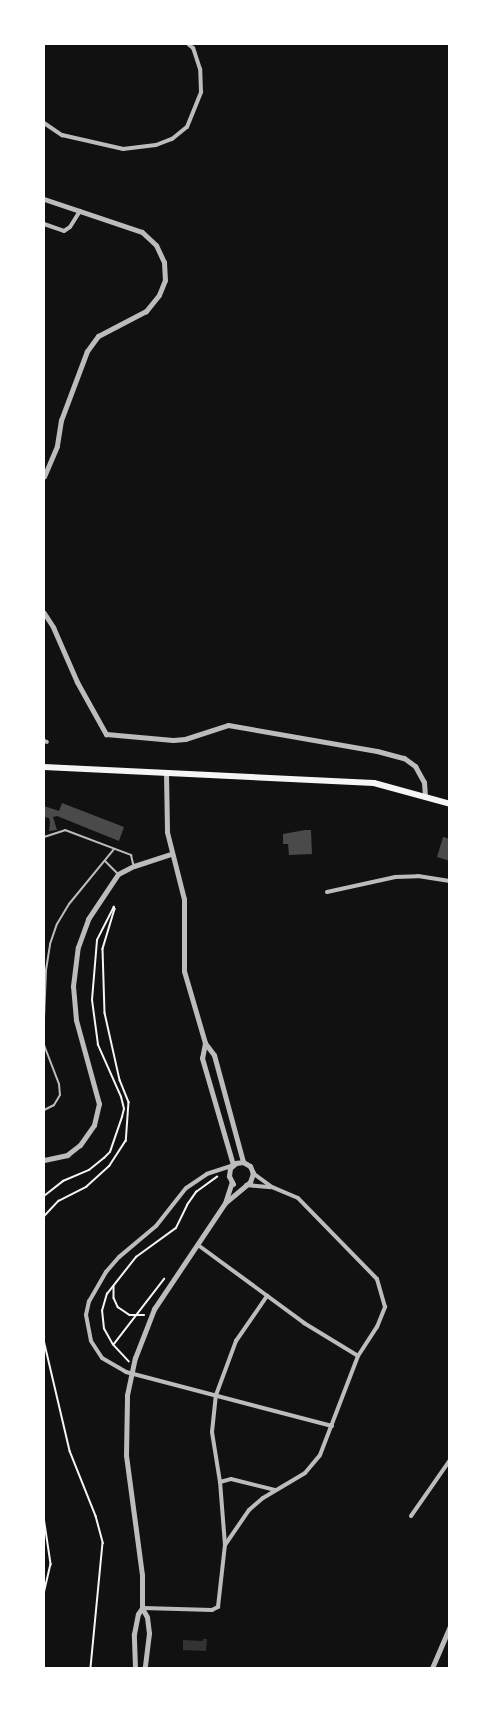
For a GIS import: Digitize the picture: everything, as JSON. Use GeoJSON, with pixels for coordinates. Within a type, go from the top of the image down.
{"type":"FeatureCollection","features":[{"type":"Feature","properties":{"kind":"main road"},"geometry":{"type":"LineString","coordinates":[[44,767],[374,783],[450,804]]}},
{"type":"Feature","properties":{"kind":"street"},"geometry":{"type":"LineString","coordinates":[[44,123],[62,135],[123,149],[156,145],[172,139],[187,127],[201,92],[200,69],[193,48],[188,44]]}},
{"type":"Feature","properties":{"kind":"street"},"geometry":{"type":"LineString","coordinates":[[44,199],[142,232],[156,245],[164,262],[165,280],[159,295],[146,310],[98,336],[87,351],[61,420],[57,446],[44,476]]}},
{"type":"Feature","properties":{"kind":"street"},"geometry":{"type":"LineString","coordinates":[[44,224],[64,231],[70,227],[80,211]]}},
{"type":"Feature","properties":{"kind":"street"},"geometry":{"type":"LineString","coordinates":[[44,613],[53,627],[77,682],[106,734],[173,740],[186,739],[228,725],[377,751],[404,758],[415,766],[424,782],[425,797]]}},
{"type":"Feature","properties":{"kind":"street"},"geometry":{"type":"LineString","coordinates":[[166,773],[167,832],[183,895],[184,971],[205,1043],[214,1055],[243,1162],[250,1166],[253,1173],[272,1187],[298,1198],[377,1279],[385,1306],[377,1327],[358,1356],[320,1455],[305,1473],[276,1490],[249,1510],[225,1545]]}},
{"type":"Feature","properties":{"kind":"street"},"geometry":{"type":"LineString","coordinates":[[44,1161],[67,1155],[94,1125],[99,1104],[76,1020],[74,986],[78,948],[88,919],[118,874],[134,866],[171,854]]}},
{"type":"Feature","properties":{"kind":"street"},"geometry":{"type":"LineString","coordinates":[[327,892],[395,877],[418,876],[450,881]]}},
{"type":"Feature","properties":{"kind":"street"},"geometry":{"type":"LineString","coordinates":[[205,1043],[202,1058],[232,1166],[229,1176]]}},
{"type":"Feature","properties":{"kind":"street"},"geometry":{"type":"LineString","coordinates":[[243,1162],[216,1170],[186,1188],[156,1226],[119,1257],[106,1272],[89,1301],[87,1330],[95,1349],[110,1365],[332,1426]]}},
{"type":"Feature","properties":{"kind":"street"},"geometry":{"type":"LineString","coordinates":[[145,1668],[149,1633],[147,1617],[142,1608],[138,1537],[126,1455],[127,1395],[154,1309],[174,1275],[198,1245],[225,1203],[232,1182],[229,1176],[216,1170]]}},
{"type":"Feature","properties":{"kind":"street"},"geometry":{"type":"LineString","coordinates":[[225,1203],[252,1179],[253,1173]]}},
{"type":"Feature","properties":{"kind":"street"},"geometry":{"type":"LineString","coordinates":[[232,1182],[272,1187]]}},
{"type":"Feature","properties":{"kind":"street"},"geometry":{"type":"LineString","coordinates":[[198,1245],[304,1323],[358,1356]]}},
{"type":"Feature","properties":{"kind":"street"},"geometry":{"type":"LineString","coordinates":[[142,1608],[215,1610],[225,1545],[220,1482],[212,1432],[216,1395],[236,1341],[267,1296]]}},
{"type":"Feature","properties":{"kind":"street"},"geometry":{"type":"LineString","coordinates":[[411,1516],[450,1460]]}},
{"type":"Feature","properties":{"kind":"street"},"geometry":{"type":"LineString","coordinates":[[220,1482],[231,1479],[276,1490]]}},
{"type":"Feature","properties":{"kind":"street"},"geometry":{"type":"LineString","coordinates":[[135,1668],[134,1634],[138,1614],[142,1608]]}},
{"type":"Feature","properties":{"kind":"street"},"geometry":{"type":"LineString","coordinates":[[432,1668],[450,1626]]}},
{"type":"Feature","properties":{"kind":"lane"},"geometry":{"type":"LineString","coordinates":[[44,837],[65,830],[131,855],[134,866]]}},
{"type":"Feature","properties":{"kind":"lane"},"geometry":{"type":"LineString","coordinates":[[44,1018],[47,962],[57,924],[69,904],[114,849]]}},
{"type":"Feature","properties":{"kind":"lane"},"geometry":{"type":"LineString","coordinates":[[105,860],[118,874]]}},
{"type":"Feature","properties":{"kind":"lane"},"geometry":{"type":"LineString","coordinates":[[44,1045],[59,1084],[60,1095],[54,1105],[44,1110]]}},
{"type":"Feature","properties":{"kind":"path"},"geometry":{"type":"LineString","coordinates":[[44,1196],[63,1181],[89,1170],[110,1152],[124,1109],[98,1045],[92,1000],[97,940],[114,907],[103,949],[105,1024],[114,1043],[116,1062],[129,1102],[127,1134],[121,1150],[110,1166],[87,1187],[59,1201],[44,1217]]}},
{"type":"Feature","properties":{"kind":"path"},"geometry":{"type":"LineString","coordinates":[[133,1370],[106,1335],[102,1317],[105,1300],[115,1282],[136,1257],[176,1228],[191,1198],[218,1176]]}},
{"type":"Feature","properties":{"kind":"path"},"geometry":{"type":"LineString","coordinates":[[113,1345],[164,1279]]}},
{"type":"Feature","properties":{"kind":"path"},"geometry":{"type":"LineString","coordinates":[[115,1282],[113,1293],[116,1303],[126,1313],[136,1316],[144,1315]]}},
{"type":"Feature","properties":{"kind":"path"},"geometry":{"type":"LineString","coordinates":[[44,1340],[70,1451],[93,1509],[103,1543],[91,1668]]}},
{"type":"Feature","properties":{"kind":"path"},"geometry":{"type":"LineString","coordinates":[[44,1517],[51,1564],[44,1594],[44,1619]]}},
{"type":"Feature","properties":{"kind":"shaded area"},"geometry":{"type":"Polygon","coordinates":[[[207,1639],[206,1651],[183,1650],[183,1640],[203,1641],[207,1639]]]}},
{"type":"Feature","properties":{"kind":"building"},"geometry":{"type":"Polygon","coordinates":[[[62,803],[124,827],[119,841],[57,816],[53,817],[57,830],[49,831],[50,822],[49,818],[44,817],[44,806],[59,811],[62,803]]]}},
{"type":"Feature","properties":{"kind":"building"},"geometry":{"type":"Polygon","coordinates":[[[311,830],[312,854],[289,855],[288,844],[283,844],[283,834],[311,830]]]}},
{"type":"Feature","properties":{"kind":"building"},"geometry":{"type":"Polygon","coordinates":[[[443,837],[450,839],[450,861],[437,857],[443,837]]]}}]}
